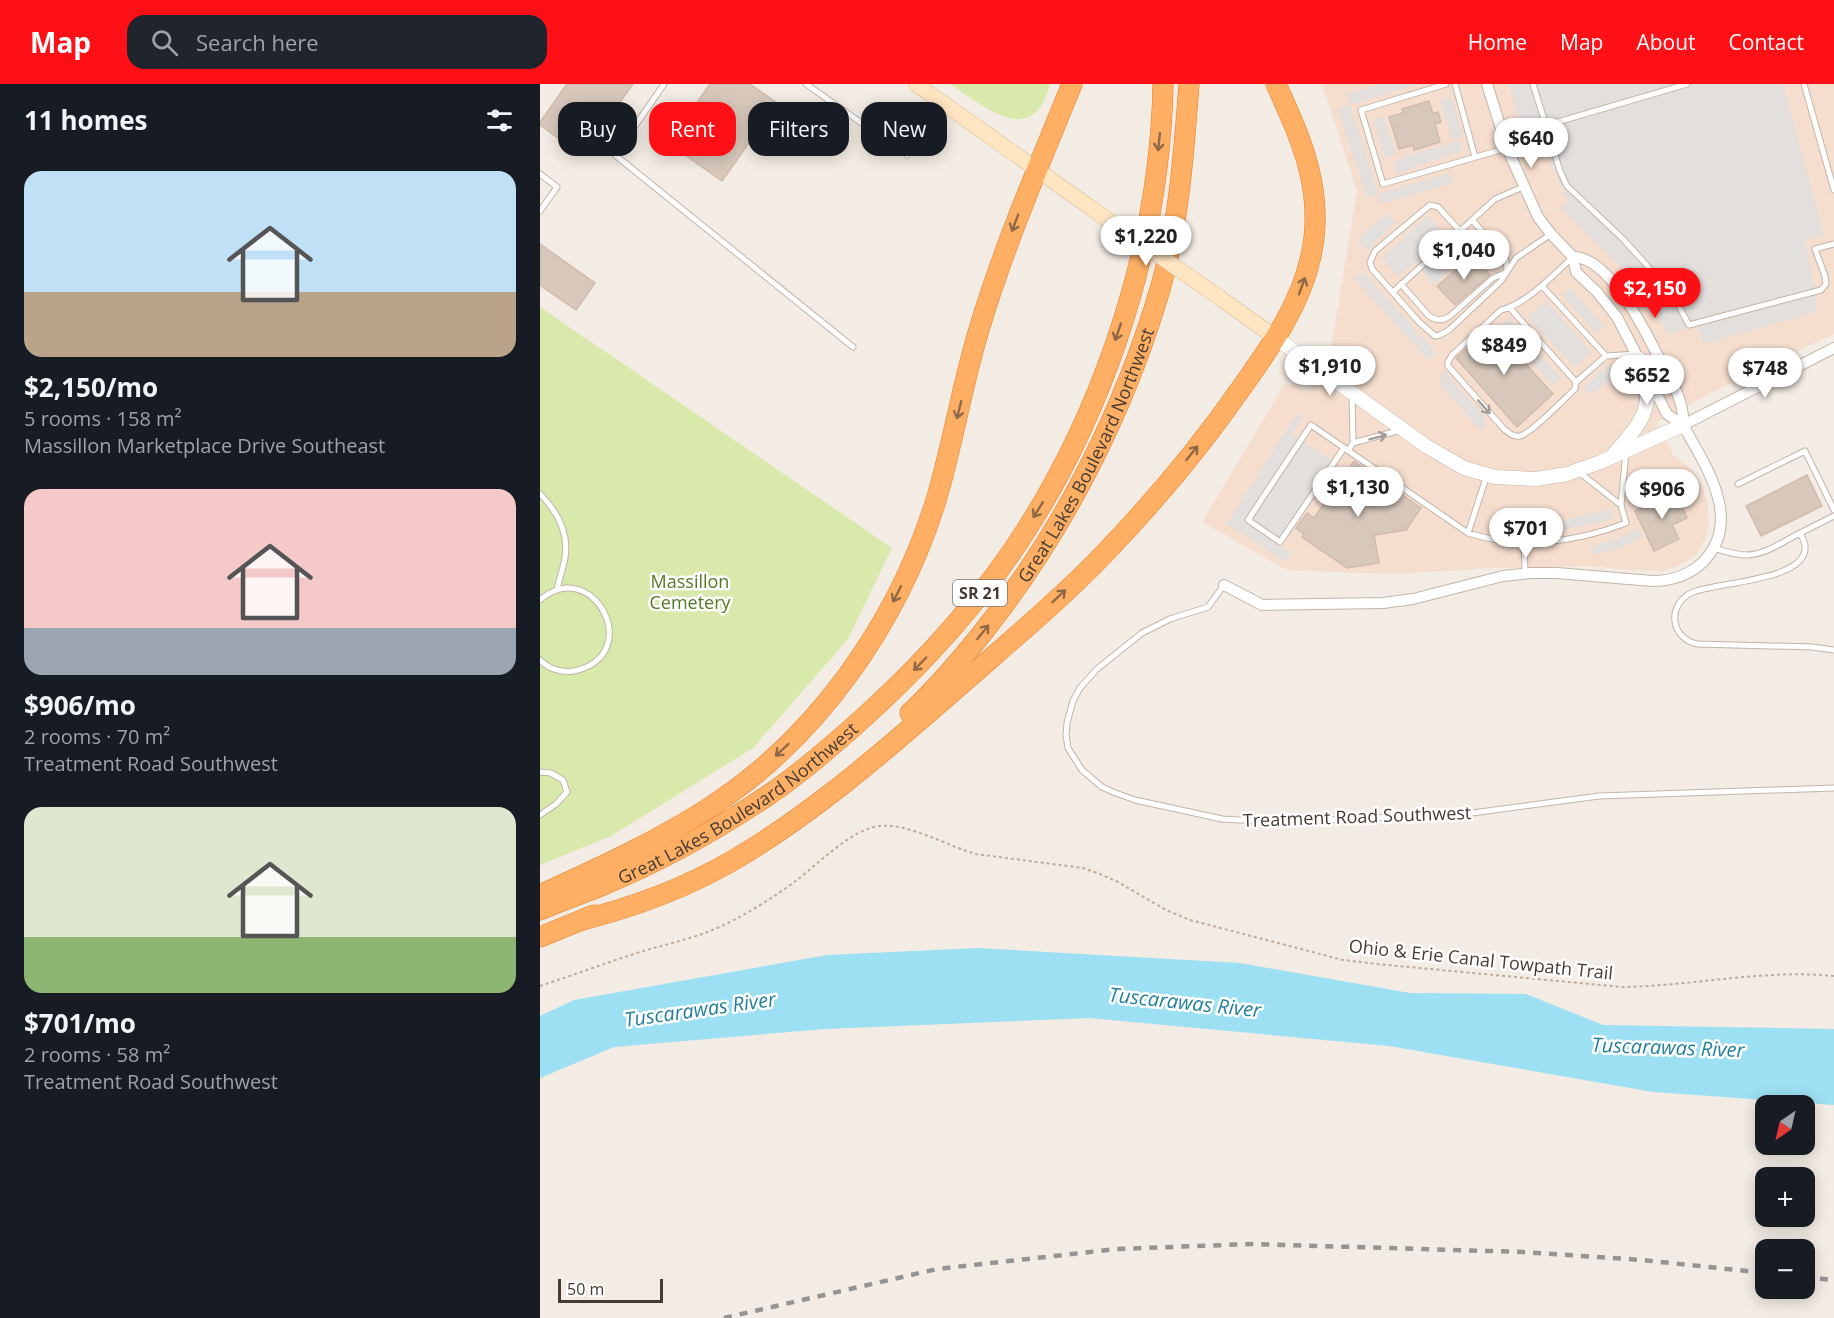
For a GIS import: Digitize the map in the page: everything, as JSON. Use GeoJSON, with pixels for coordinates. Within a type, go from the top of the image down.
{"type":"FeatureCollection","features":[{"type":"Feature","properties":{"kind":"highway"},"geometry":{"type":"LineString","coordinates":[[540,895],[630,853],[706,810],[740,786],[795,738],[830,699],[848,674],[882,621],[923,537],[936,497],[980,327],[1010,237],[1072,84]]}},
{"type":"Feature","properties":{"kind":"highway","name":"Great Lakes Boulevard Northwest"},"geometry":{"type":"LineString","coordinates":[[540,910],[603,885],[689,843],[766,797],[799,773],[893,692],[922,662],[996,574],[1046,496],[1065,461],[1099,385],[1121,326],[1150,220],[1160,140],[1163,84]]}},
{"type":"Feature","properties":{"kind":"highway","name":"Great Lakes Boulevard Northwest"},"geometry":{"type":"LineString","coordinates":[[540,937],[661,885],[727,851],[819,791],[853,765],[920,704],[966,653],[1005,603],[1062,519],[1083,480],[1134,366],[1161,286],[1170,245],[1183,165],[1188,84]]}},
{"type":"Feature","properties":{"kind":"highway"},"geometry":{"type":"LineString","coordinates":[[582,920],[613,913],[695,882],[802,816],[884,751],[1033,620],[1103,555],[1176,474],[1220,418],[1276,338],[1290,315],[1306,277],[1315,236],[1315,195],[1309,164],[1276,84]]}},
{"type":"Feature","properties":{"kind":"main road"},"geometry":{"type":"LineString","coordinates":[[916,84],[1276,338]]}},
{"type":"Feature","properties":{"kind":"street"},"geometry":{"type":"LineString","coordinates":[[1487,84],[1505,143],[1538,217],[1573,257],[1576,272],[1611,309],[1667,414],[1683,425]]}},
{"type":"Feature","properties":{"kind":"street"},"geometry":{"type":"LineString","coordinates":[[1573,257],[1592,263],[1612,282],[1633,309],[1682,403],[1683,425]]}},
{"type":"Feature","properties":{"kind":"street"},"geometry":{"type":"LineString","coordinates":[[1276,338],[1402,430],[1454,463],[1476,473],[1510,479],[1536,480],[1578,471],[1611,458],[1683,425],[1834,348]]}},
{"type":"Feature","properties":{"kind":"street"},"geometry":{"type":"LineString","coordinates":[[1611,458],[1637,426],[1646,407],[1647,391],[1638,357]]}},
{"type":"Feature","properties":{"kind":"street","name":"Treatment Road Southwest"},"geometry":{"type":"LineString","coordinates":[[1224,585],[1262,605],[1383,603],[1413,599],[1503,576],[1525,573],[1557,573],[1665,581],[1678,578],[1707,558],[1717,539],[1721,518],[1719,498],[1706,467],[1683,425]]}},
{"type":"Feature","properties":{"kind":"lane"},"geometry":{"type":"LineString","coordinates":[[664,84],[615,155],[853,347]]}},
{"type":"Feature","properties":{"kind":"lane"},"geometry":{"type":"LineString","coordinates":[[806,84],[861,123]]}},
{"type":"Feature","properties":{"kind":"lane"},"geometry":{"type":"LineString","coordinates":[[1446,84],[1361,110],[1383,184],[1476,157],[1545,125],[1687,84]]}},
{"type":"Feature","properties":{"kind":"lane"},"geometry":{"type":"LineString","coordinates":[[1455,84],[1476,157]]}},
{"type":"Feature","properties":{"kind":"lane"},"geometry":{"type":"LineString","coordinates":[[1533,84],[1560,171],[1568,186],[1643,261],[1675,298],[1689,325],[1821,290],[1826,284],[1825,276],[1815,249],[1834,244]]}},
{"type":"Feature","properties":{"kind":"lane"},"geometry":{"type":"LineString","coordinates":[[1804,84],[1834,190]]}},
{"type":"Feature","properties":{"kind":"lane"},"geometry":{"type":"LineString","coordinates":[[540,174],[557,187],[540,211]]}},
{"type":"Feature","properties":{"kind":"lane"},"geometry":{"type":"LineString","coordinates":[[1393,292],[1495,199],[1523,187]]}},
{"type":"Feature","properties":{"kind":"lane"},"geometry":{"type":"LineString","coordinates":[[1460,231],[1438,207],[1430,205],[1375,251],[1370,259],[1371,267],[1393,292],[1430,332],[1438,336],[1453,326],[1501,281],[1516,258],[1551,234]]}},
{"type":"Feature","properties":{"kind":"lane"},"geometry":{"type":"LineString","coordinates":[[1472,220],[1503,254],[1507,272]]}},
{"type":"Feature","properties":{"kind":"lane"},"geometry":{"type":"LineString","coordinates":[[1573,257],[1542,286],[1510,308],[1501,310],[1452,355],[1448,363],[1454,373],[1504,429],[1517,436],[1529,431],[1575,389],[1576,382],[1606,356],[1638,357]]}},
{"type":"Feature","properties":{"kind":"lane"},"geometry":{"type":"LineString","coordinates":[[1401,284],[1429,316],[1442,320],[1450,316],[1493,278],[1507,272]]}},
{"type":"Feature","properties":{"kind":"lane"},"geometry":{"type":"LineString","coordinates":[[1542,286],[1606,356]]}},
{"type":"Feature","properties":{"kind":"lane"},"geometry":{"type":"LineString","coordinates":[[1510,308],[1576,382]]}},
{"type":"Feature","properties":{"kind":"lane"},"geometry":{"type":"LineString","coordinates":[[1352,394],[1353,443]]}},
{"type":"Feature","properties":{"kind":"lane"},"geometry":{"type":"LineString","coordinates":[[1402,430],[1353,443],[1346,449],[1280,542],[1248,520],[1311,425],[1346,449],[1468,533],[1487,540],[1507,542],[1544,542],[1580,537],[1610,530],[1626,523],[1621,505],[1626,451]]}},
{"type":"Feature","properties":{"kind":"lane"},"geometry":{"type":"LineString","coordinates":[[1738,484],[1805,451],[1834,510]]}},
{"type":"Feature","properties":{"kind":"lane"},"geometry":{"type":"LineString","coordinates":[[1578,471],[1621,505]]}},
{"type":"Feature","properties":{"kind":"lane"},"geometry":{"type":"LineString","coordinates":[[1468,533],[1487,475]]}},
{"type":"Feature","properties":{"kind":"lane"},"geometry":{"type":"LineString","coordinates":[[540,494],[553,507],[561,524],[566,544],[565,560],[559,574],[557,590]]}},
{"type":"Feature","properties":{"kind":"lane"},"geometry":{"type":"LineString","coordinates":[[1713,548],[1749,555],[1834,516]]}},
{"type":"Feature","properties":{"kind":"lane"},"geometry":{"type":"LineString","coordinates":[[1800,533],[1806,549],[1802,559],[1781,572],[1756,580],[1689,593],[1676,608],[1675,626],[1682,638],[1697,644],[1812,647],[1834,650]]}},
{"type":"Feature","properties":{"kind":"lane"},"geometry":{"type":"LineString","coordinates":[[1524,542],[1525,573]]}},
{"type":"Feature","properties":{"kind":"lane","name":"Treatment Road Southwest"},"geometry":{"type":"LineString","coordinates":[[1224,585],[1208,607],[1170,619],[1142,633],[1097,669],[1080,688],[1073,701],[1067,723],[1068,748],[1082,770],[1102,787],[1135,800],[1222,819],[1275,822],[1465,814],[1599,796],[1834,788]]}},
{"type":"Feature","properties":{"kind":"lane"},"geometry":{"type":"LineString","coordinates":[[540,600],[557,590],[571,589],[584,592],[596,600],[609,624],[609,638],[604,651],[595,662],[583,669],[570,672],[556,670],[540,660]]}},
{"type":"Feature","properties":{"kind":"lane"},"geometry":{"type":"LineString","coordinates":[[540,772],[551,773],[563,780],[567,792],[556,804],[540,815]]}},
{"type":"Feature","properties":{"kind":"path","name":"Ohio & Erie Canal Towpath Trail"},"geometry":{"type":"LineString","coordinates":[[540,986],[711,931],[795,881],[864,829],[880,826],[897,826],[913,830],[976,854],[1083,868],[1118,882],[1166,910],[1190,920],[1343,960],[1622,987],[1671,985],[1782,973],[1834,976]]}},
{"type":"Feature","properties":{"kind":"shaded area"},"geometry":{"type":"Polygon","coordinates":[[[1322,84],[1834,84],[1834,334],[1719,389],[1657,422],[1674,456],[1690,468],[1702,486],[1708,504],[1709,524],[1705,540],[1696,555],[1664,571],[1592,566],[1496,568],[1394,574],[1287,570],[1202,522],[1285,383],[1309,390],[1330,355],[1357,191],[1322,84]]]}},
{"type":"Feature","properties":{"kind":"shaded area"},"geometry":{"type":"Polygon","coordinates":[[[1381,84],[1419,84],[1350,105],[1347,94],[1381,84]]]}},
{"type":"Feature","properties":{"kind":"shaded area"},"geometry":{"type":"Polygon","coordinates":[[[1509,84],[1783,84],[1824,236],[1805,239],[1817,303],[1815,312],[1704,344],[1696,324],[1669,335],[1644,293],[1561,208],[1568,201],[1539,137],[1518,116],[1509,84]]]}},
{"type":"Feature","properties":{"kind":"shaded area"},"geometry":{"type":"Polygon","coordinates":[[[1452,97],[1463,136],[1452,139],[1440,100],[1452,97]]]}},
{"type":"Feature","properties":{"kind":"shaded area"},"geometry":{"type":"Polygon","coordinates":[[[1350,105],[1378,194],[1367,197],[1338,108],[1350,105]]]}},
{"type":"Feature","properties":{"kind":"shaded area"},"geometry":{"type":"Polygon","coordinates":[[[1384,116],[1396,154],[1385,158],[1373,119],[1384,116]]]}},
{"type":"Feature","properties":{"kind":"shaded area"},"geometry":{"type":"Polygon","coordinates":[[[1459,140],[1462,151],[1397,173],[1393,161],[1459,140]]]}},
{"type":"Feature","properties":{"kind":"shaded area"},"geometry":{"type":"Polygon","coordinates":[[[1450,173],[1453,183],[1381,204],[1378,194],[1450,173]]]}},
{"type":"Feature","properties":{"kind":"shaded area"},"geometry":{"type":"Polygon","coordinates":[[[1387,213],[1396,222],[1366,250],[1357,240],[1387,213]]]}},
{"type":"Feature","properties":{"kind":"shaded area"},"geometry":{"type":"Polygon","coordinates":[[[1428,216],[1457,247],[1470,236],[1478,245],[1434,285],[1414,263],[1398,276],[1382,258],[1428,216]]]}},
{"type":"Feature","properties":{"kind":"shaded area"},"geometry":{"type":"Polygon","coordinates":[[[1363,272],[1436,352],[1428,360],[1355,279],[1363,272]]]}},
{"type":"Feature","properties":{"kind":"shaded area"},"geometry":{"type":"Polygon","coordinates":[[[1570,288],[1604,326],[1596,333],[1562,295],[1570,288]]]}},
{"type":"Feature","properties":{"kind":"shaded area"},"geometry":{"type":"Polygon","coordinates":[[[1546,301],[1591,351],[1574,367],[1528,317],[1546,301]]]}},
{"type":"Feature","properties":{"kind":"shaded area"},"geometry":{"type":"Polygon","coordinates":[[[1509,318],[1561,378],[1553,386],[1500,325],[1509,318]]]}},
{"type":"Feature","properties":{"kind":"shaded area"},"geometry":{"type":"Polygon","coordinates":[[[1607,366],[1620,370],[1594,394],[1582,389],[1607,366]]]}},
{"type":"Feature","properties":{"kind":"shaded area"},"geometry":{"type":"Polygon","coordinates":[[[1443,370],[1487,419],[1482,432],[1440,385],[1443,370]]]}},
{"type":"Feature","properties":{"kind":"shaded area"},"geometry":{"type":"Polygon","coordinates":[[[1297,413],[1303,417],[1292,435],[1332,460],[1279,545],[1291,553],[1285,561],[1227,524],[1297,413]]]}},
{"type":"Feature","properties":{"kind":"shaded area"},"geometry":{"type":"Polygon","coordinates":[[[1610,509],[1613,519],[1557,531],[1498,535],[1499,526],[1557,522],[1610,509]]]}},
{"type":"Feature","properties":{"kind":"shaded area"},"geometry":{"type":"Polygon","coordinates":[[[1638,529],[1643,537],[1624,546],[1593,555],[1591,547],[1638,529]]]}},
{"type":"Feature","properties":{"kind":"green space"},"geometry":{"type":"Polygon","coordinates":[[[950,84],[1050,84],[1042,104],[1032,115],[1020,119],[993,112],[950,84]]]}},
{"type":"Feature","properties":{"kind":"green space","name":"Massillon Cemetery"},"geometry":{"type":"Polygon","coordinates":[[[540,307],[892,548],[848,639],[753,748],[611,836],[540,865],[540,307]]]}},
{"type":"Feature","properties":{"kind":"water","name":"Tuscarawas River"},"geometry":{"type":"Polygon","coordinates":[[[978,948],[1240,963],[1410,993],[1526,994],[1603,1025],[1834,1029],[1834,1105],[1815,1104],[1815,1095],[1755,1095],[1755,1099],[1653,1092],[1389,1046],[1089,1018],[825,1029],[614,1047],[540,1078],[540,1016],[574,1000],[827,955],[978,948]]]}},
{"type":"Feature","properties":{"kind":"building"},"geometry":{"type":"Polygon","coordinates":[[[567,84],[633,84],[620,102],[558,102],[558,138],[540,125],[567,84]]]}},
{"type":"Feature","properties":{"kind":"building"},"geometry":{"type":"Polygon","coordinates":[[[710,84],[750,84],[776,102],[748,102],[748,144],[722,181],[686,156],[736,156],[736,102],[697,102],[710,84]]]}},
{"type":"Feature","properties":{"kind":"building"},"geometry":{"type":"Polygon","coordinates":[[[1429,101],[1433,114],[1438,112],[1441,122],[1435,124],[1440,142],[1414,150],[1413,145],[1399,149],[1389,117],[1403,113],[1402,109],[1429,101]]]}},
{"type":"Feature","properties":{"kind":"building"},"geometry":{"type":"Polygon","coordinates":[[[540,244],[595,283],[576,310],[540,285],[540,244]]]}},
{"type":"Feature","properties":{"kind":"building"},"geometry":{"type":"Polygon","coordinates":[[[1473,256],[1490,275],[1455,305],[1437,286],[1473,256]]]}},
{"type":"Feature","properties":{"kind":"building"},"geometry":{"type":"Polygon","coordinates":[[[1491,326],[1553,394],[1517,427],[1456,358],[1491,326]]]}},
{"type":"Feature","properties":{"kind":"building"},"geometry":{"type":"Polygon","coordinates":[[[1354,461],[1421,508],[1406,530],[1374,535],[1379,563],[1347,568],[1302,537],[1304,534],[1296,528],[1307,513],[1314,518],[1354,461]]]}},
{"type":"Feature","properties":{"kind":"building"},"geometry":{"type":"Polygon","coordinates":[[[1807,475],[1822,506],[1761,536],[1746,506],[1807,475]]]}},
{"type":"Feature","properties":{"kind":"building"},"geometry":{"type":"Polygon","coordinates":[[[1675,492],[1687,518],[1672,525],[1679,539],[1654,551],[1635,511],[1675,492]]]}},
{"type":"Feature","properties":{"kind":"railway"},"geometry":{"type":"LineString","coordinates":[[724,1318],[937,1269],[1117,1249],[1252,1244],[1523,1252],[1642,1260],[1755,1272]]}},
{"type":"Feature","properties":{"kind":"railway"},"geometry":{"type":"LineString","coordinates":[[1815,1278],[1834,1280]]}}]}
